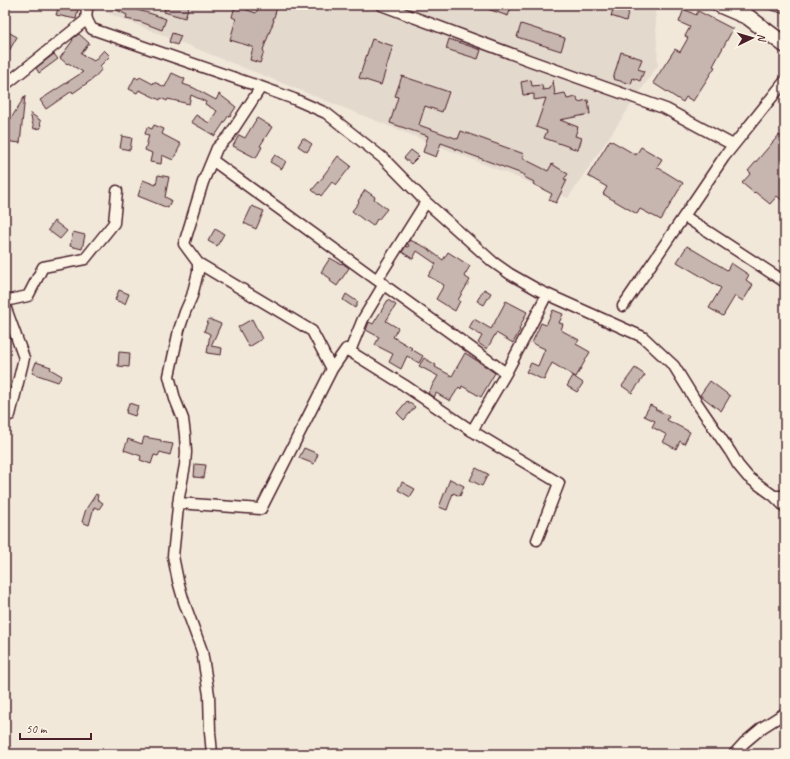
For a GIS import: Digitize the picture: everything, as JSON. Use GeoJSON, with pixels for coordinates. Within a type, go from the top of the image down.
{"type":"FeatureCollection","features":[{"type":"Feature","properties":{"kind":"main road"},"geometry":{"type":"LineString","coordinates":[[720,5],[748,17],[785,45]]}},
{"type":"Feature","properties":{"kind":"street"},"geometry":{"type":"LineString","coordinates":[[88,5],[86,20],[92,29],[103,34],[261,87],[326,113],[384,159],[426,202],[493,262],[510,274],[547,294],[643,337],[674,366],[738,465],[748,477],[774,496],[785,507]]}},
{"type":"Feature","properties":{"kind":"street"},"geometry":{"type":"LineString","coordinates":[[381,5],[666,109],[733,145]]}},
{"type":"Feature","properties":{"kind":"street"},"geometry":{"type":"LineString","coordinates":[[5,85],[86,20]]}},
{"type":"Feature","properties":{"kind":"street"},"geometry":{"type":"LineString","coordinates":[[623,306],[724,157],[785,81]]}},
{"type":"Feature","properties":{"kind":"street"},"geometry":{"type":"LineString","coordinates":[[261,87],[228,136],[217,148],[203,182],[184,244],[198,263],[312,331],[332,369]]}},
{"type":"Feature","properties":{"kind":"street"},"geometry":{"type":"LineString","coordinates":[[212,160],[506,373]]}},
{"type":"Feature","properties":{"kind":"street"},"geometry":{"type":"LineString","coordinates":[[5,301],[28,296],[43,267],[85,258],[114,223],[117,192]]}},
{"type":"Feature","properties":{"kind":"street"},"geometry":{"type":"LineString","coordinates":[[350,351],[381,282],[426,202]]}},
{"type":"Feature","properties":{"kind":"street"},"geometry":{"type":"LineString","coordinates":[[684,216],[785,282]]}},
{"type":"Feature","properties":{"kind":"street"},"geometry":{"type":"LineString","coordinates":[[198,263],[198,272],[192,296],[185,312],[169,376],[175,399],[183,419],[186,452],[178,503],[173,556],[184,602],[202,651],[209,696],[212,754]]}},
{"type":"Feature","properties":{"kind":"street"},"geometry":{"type":"LineString","coordinates":[[472,431],[506,373],[547,294]]}},
{"type":"Feature","properties":{"kind":"street"},"geometry":{"type":"LineString","coordinates":[[5,306],[24,358],[10,415]]}},
{"type":"Feature","properties":{"kind":"street"},"geometry":{"type":"LineString","coordinates":[[178,503],[262,509],[332,369],[346,349],[404,385],[472,431],[558,483],[537,540]]}},
{"type":"Feature","properties":{"kind":"street"},"geometry":{"type":"LineString","coordinates":[[774,496],[785,496]]}},
{"type":"Feature","properties":{"kind":"street"},"geometry":{"type":"LineString","coordinates":[[734,754],[744,743],[763,727],[785,713]]}},
{"type":"Feature","properties":{"kind":"shaded area"},"geometry":{"type":"Polygon","coordinates":[[[95,5],[655,5],[658,65],[568,198],[95,8],[95,5]]]}},
{"type":"Feature","properties":{"kind":"building"},"geometry":{"type":"Polygon","coordinates":[[[59,5],[78,9],[76,19],[56,15],[59,5]]]}},
{"type":"Feature","properties":{"kind":"building"},"geometry":{"type":"Polygon","coordinates":[[[119,5],[166,19],[162,30],[141,22],[126,19],[127,15],[109,6],[119,5]]]}},
{"type":"Feature","properties":{"kind":"building"},"geometry":{"type":"Polygon","coordinates":[[[166,5],[189,5],[185,18],[164,12],[166,5]]]}},
{"type":"Feature","properties":{"kind":"building"},"geometry":{"type":"Polygon","coordinates":[[[259,5],[278,5],[260,63],[250,60],[253,47],[230,40],[236,19],[232,17],[235,6],[256,13],[259,5]]]}},
{"type":"Feature","properties":{"kind":"building"},"geometry":{"type":"Polygon","coordinates":[[[479,5],[512,5],[508,16],[479,5]]]}},
{"type":"Feature","properties":{"kind":"building"},"geometry":{"type":"Polygon","coordinates":[[[761,5],[785,5],[785,14],[761,7],[761,5]]]}},
{"type":"Feature","properties":{"kind":"building"},"geometry":{"type":"Polygon","coordinates":[[[614,6],[629,10],[626,21],[611,16],[614,6]]]}},
{"type":"Feature","properties":{"kind":"building"},"geometry":{"type":"Polygon","coordinates":[[[684,9],[696,15],[698,11],[733,29],[713,66],[715,67],[693,101],[686,97],[683,102],[653,83],[675,49],[680,52],[688,38],[685,36],[690,27],[679,22],[684,9]]]}},
{"type":"Feature","properties":{"kind":"building"},"geometry":{"type":"Polygon","coordinates":[[[521,24],[565,38],[561,51],[517,37],[521,24]]]}},
{"type":"Feature","properties":{"kind":"building"},"geometry":{"type":"Polygon","coordinates":[[[5,30],[17,37],[5,58],[5,30]]]}},
{"type":"Feature","properties":{"kind":"building"},"geometry":{"type":"Polygon","coordinates":[[[172,33],[181,36],[177,45],[169,42],[172,33]]]}},
{"type":"Feature","properties":{"kind":"building"},"geometry":{"type":"Polygon","coordinates":[[[79,34],[89,43],[81,54],[94,61],[104,50],[110,56],[99,67],[102,69],[93,79],[46,109],[40,100],[83,72],[68,63],[67,64],[60,58],[73,40],[72,39],[79,34]]]}},
{"type":"Feature","properties":{"kind":"building"},"geometry":{"type":"Polygon","coordinates":[[[372,39],[393,46],[381,85],[359,78],[372,39]]]}},
{"type":"Feature","properties":{"kind":"building"},"geometry":{"type":"Polygon","coordinates":[[[449,39],[481,50],[478,59],[446,49],[449,39]]]}},
{"type":"Feature","properties":{"kind":"building"},"geometry":{"type":"Polygon","coordinates":[[[621,52],[642,59],[638,69],[644,71],[640,81],[633,78],[631,84],[613,79],[621,52]]]}},
{"type":"Feature","properties":{"kind":"building"},"geometry":{"type":"Polygon","coordinates":[[[54,54],[58,59],[39,73],[36,68],[54,54]]]}},
{"type":"Feature","properties":{"kind":"building"},"geometry":{"type":"Polygon","coordinates":[[[172,73],[185,79],[183,84],[216,100],[219,94],[236,107],[215,136],[191,122],[196,115],[209,123],[217,111],[205,104],[206,102],[191,95],[189,104],[168,99],[167,101],[161,98],[160,100],[139,90],[137,93],[129,89],[135,77],[138,79],[140,77],[153,84],[154,82],[165,87],[172,73]]]}},
{"type":"Feature","properties":{"kind":"building"},"geometry":{"type":"Polygon","coordinates":[[[402,76],[449,92],[442,112],[425,106],[419,125],[458,139],[461,131],[524,154],[522,158],[548,171],[552,164],[568,174],[564,179],[567,180],[556,203],[549,200],[552,194],[533,184],[534,182],[524,177],[525,175],[455,148],[441,143],[436,157],[423,152],[428,136],[390,123],[398,97],[395,96],[402,76]]]}},
{"type":"Feature","properties":{"kind":"building"},"geometry":{"type":"Polygon","coordinates":[[[531,80],[532,86],[542,85],[543,90],[550,89],[553,80],[555,95],[565,93],[567,99],[577,97],[578,102],[588,100],[590,114],[560,120],[578,127],[575,136],[582,138],[578,150],[544,138],[547,131],[536,127],[546,98],[534,100],[534,94],[523,95],[521,82],[531,80]]]}},
{"type":"Feature","properties":{"kind":"building"},"geometry":{"type":"Polygon","coordinates":[[[25,96],[20,143],[5,141],[5,128],[25,96]]]}},
{"type":"Feature","properties":{"kind":"building"},"geometry":{"type":"Polygon","coordinates":[[[30,113],[40,120],[41,128],[34,129],[30,113]]]}},
{"type":"Feature","properties":{"kind":"building"},"geometry":{"type":"Polygon","coordinates":[[[257,118],[272,127],[260,146],[262,147],[256,158],[233,146],[239,135],[245,138],[257,118]]]}},
{"type":"Feature","properties":{"kind":"building"},"geometry":{"type":"Polygon","coordinates":[[[154,125],[164,129],[162,134],[181,144],[173,160],[162,155],[161,164],[150,162],[152,153],[145,150],[149,135],[145,134],[147,127],[152,129],[154,125]]]}},
{"type":"Feature","properties":{"kind":"building"},"geometry":{"type":"Polygon","coordinates":[[[779,135],[785,140],[785,203],[777,196],[770,204],[742,183],[751,173],[748,171],[779,135]]]}},
{"type":"Feature","properties":{"kind":"building"},"geometry":{"type":"Polygon","coordinates":[[[122,136],[132,138],[130,150],[120,148],[122,136]]]}},
{"type":"Feature","properties":{"kind":"building"},"geometry":{"type":"Polygon","coordinates":[[[303,138],[312,144],[307,152],[298,146],[303,138]]]}},
{"type":"Feature","properties":{"kind":"building"},"geometry":{"type":"Polygon","coordinates":[[[610,140],[636,155],[641,147],[662,159],[657,167],[683,183],[661,220],[640,209],[637,214],[603,194],[607,187],[588,176],[610,140]]]}},
{"type":"Feature","properties":{"kind":"building"},"geometry":{"type":"Polygon","coordinates":[[[411,150],[419,156],[411,164],[404,158],[411,150]]]}},
{"type":"Feature","properties":{"kind":"building"},"geometry":{"type":"Polygon","coordinates":[[[275,155],[286,161],[282,169],[270,162],[275,155]]]}},
{"type":"Feature","properties":{"kind":"building"},"geometry":{"type":"Polygon","coordinates":[[[338,156],[351,166],[336,185],[332,182],[321,196],[319,194],[318,195],[312,190],[338,156]]]}},
{"type":"Feature","properties":{"kind":"building"},"geometry":{"type":"Polygon","coordinates":[[[158,175],[169,177],[165,197],[171,200],[168,208],[138,196],[143,180],[156,185],[158,175]]]}},
{"type":"Feature","properties":{"kind":"building"},"geometry":{"type":"Polygon","coordinates":[[[365,190],[375,197],[374,199],[387,209],[378,220],[377,219],[373,226],[352,211],[359,202],[358,201],[365,190]]]}},
{"type":"Feature","properties":{"kind":"building"},"geometry":{"type":"Polygon","coordinates":[[[252,206],[264,211],[256,229],[244,223],[252,206]]]}},
{"type":"Feature","properties":{"kind":"building"},"geometry":{"type":"Polygon","coordinates":[[[54,221],[67,231],[60,239],[48,230],[54,221]]]}},
{"type":"Feature","properties":{"kind":"building"},"geometry":{"type":"Polygon","coordinates":[[[215,229],[224,234],[217,246],[208,241],[215,229]]]}},
{"type":"Feature","properties":{"kind":"building"},"geometry":{"type":"Polygon","coordinates":[[[73,232],[85,235],[82,249],[70,246],[73,232]]]}},
{"type":"Feature","properties":{"kind":"building"},"geometry":{"type":"Polygon","coordinates":[[[410,240],[425,247],[443,260],[448,252],[470,266],[464,276],[470,280],[458,300],[460,301],[455,311],[436,299],[444,285],[428,276],[436,264],[417,251],[413,259],[402,252],[406,246],[408,247],[409,245],[407,244],[410,240]]]}},
{"type":"Feature","properties":{"kind":"building"},"geometry":{"type":"Polygon","coordinates":[[[687,246],[727,270],[731,263],[749,275],[746,280],[753,285],[743,301],[735,296],[723,316],[709,308],[721,288],[677,262],[687,246]]]}},
{"type":"Feature","properties":{"kind":"building"},"geometry":{"type":"Polygon","coordinates":[[[330,258],[349,268],[337,286],[330,281],[331,279],[321,272],[330,258]]]}},
{"type":"Feature","properties":{"kind":"building"},"geometry":{"type":"Polygon","coordinates":[[[484,289],[491,293],[484,305],[477,301],[484,289]]]}},
{"type":"Feature","properties":{"kind":"building"},"geometry":{"type":"Polygon","coordinates":[[[119,290],[129,294],[125,304],[115,300],[119,290]]]}},
{"type":"Feature","properties":{"kind":"building"},"geometry":{"type":"Polygon","coordinates":[[[346,294],[358,302],[355,308],[343,300],[346,294]]]}},
{"type":"Feature","properties":{"kind":"building"},"geometry":{"type":"Polygon","coordinates":[[[388,300],[396,305],[386,321],[398,328],[393,337],[423,356],[419,363],[407,356],[401,369],[389,362],[393,354],[375,345],[379,337],[366,330],[369,322],[373,324],[388,300]]]}},
{"type":"Feature","properties":{"kind":"building"},"geometry":{"type":"Polygon","coordinates":[[[506,301],[527,312],[519,329],[520,330],[513,343],[496,333],[487,349],[478,343],[482,336],[469,328],[474,319],[491,329],[506,301]]]}},
{"type":"Feature","properties":{"kind":"building"},"geometry":{"type":"Polygon","coordinates":[[[553,310],[563,314],[559,323],[563,324],[561,330],[579,340],[576,344],[590,352],[576,377],[552,363],[544,380],[526,372],[531,363],[538,366],[545,349],[532,343],[541,323],[546,325],[553,310]]]}},
{"type":"Feature","properties":{"kind":"building"},"geometry":{"type":"Polygon","coordinates":[[[209,319],[221,324],[211,346],[222,348],[221,355],[207,353],[210,334],[204,331],[209,319]]]}},
{"type":"Feature","properties":{"kind":"building"},"geometry":{"type":"Polygon","coordinates":[[[252,319],[262,339],[249,347],[238,327],[252,319]]]}},
{"type":"Feature","properties":{"kind":"building"},"geometry":{"type":"Polygon","coordinates":[[[119,352],[130,353],[129,367],[118,366],[119,352]]]}},
{"type":"Feature","properties":{"kind":"building"},"geometry":{"type":"Polygon","coordinates":[[[465,353],[495,373],[481,397],[462,386],[461,389],[459,387],[450,401],[436,393],[434,398],[428,393],[438,376],[419,366],[424,358],[436,365],[435,367],[452,376],[465,353]]]}},
{"type":"Feature","properties":{"kind":"building"},"geometry":{"type":"Polygon","coordinates":[[[36,362],[51,367],[50,369],[62,376],[58,382],[32,373],[36,362]]]}},
{"type":"Feature","properties":{"kind":"building"},"geometry":{"type":"Polygon","coordinates":[[[635,368],[645,375],[632,393],[622,386],[635,368]]]}},
{"type":"Feature","properties":{"kind":"building"},"geometry":{"type":"Polygon","coordinates":[[[573,376],[583,383],[577,392],[567,386],[573,376]]]}},
{"type":"Feature","properties":{"kind":"building"},"geometry":{"type":"Polygon","coordinates":[[[710,381],[730,396],[721,411],[700,395],[710,381]]]}},
{"type":"Feature","properties":{"kind":"building"},"geometry":{"type":"Polygon","coordinates":[[[407,401],[415,407],[404,420],[397,413],[407,401]]]}},
{"type":"Feature","properties":{"kind":"building"},"geometry":{"type":"Polygon","coordinates":[[[129,403],[138,406],[135,416],[126,413],[129,403]]]}},
{"type":"Feature","properties":{"kind":"building"},"geometry":{"type":"Polygon","coordinates":[[[650,405],[669,416],[667,420],[690,432],[684,444],[680,441],[676,449],[663,442],[667,435],[652,427],[655,421],[644,416],[650,405]]]}},
{"type":"Feature","properties":{"kind":"building"},"geometry":{"type":"Polygon","coordinates":[[[144,437],[173,444],[170,455],[160,452],[158,456],[154,455],[151,464],[140,460],[141,456],[124,450],[128,439],[142,444],[144,437]]]}},
{"type":"Feature","properties":{"kind":"building"},"geometry":{"type":"Polygon","coordinates":[[[304,448],[318,454],[314,464],[299,458],[304,448]]]}},
{"type":"Feature","properties":{"kind":"building"},"geometry":{"type":"Polygon","coordinates":[[[195,464],[206,465],[204,478],[194,477],[195,464]]]}},
{"type":"Feature","properties":{"kind":"building"},"geometry":{"type":"Polygon","coordinates":[[[476,468],[488,474],[482,486],[470,480],[476,468]]]}},
{"type":"Feature","properties":{"kind":"building"},"geometry":{"type":"Polygon","coordinates":[[[450,479],[464,486],[460,496],[453,493],[447,510],[439,507],[450,479]]]}},
{"type":"Feature","properties":{"kind":"building"},"geometry":{"type":"Polygon","coordinates":[[[402,482],[415,489],[410,497],[398,490],[402,482]]]}},
{"type":"Feature","properties":{"kind":"building"},"geometry":{"type":"Polygon","coordinates":[[[96,494],[98,495],[97,499],[103,503],[99,509],[94,507],[89,525],[82,522],[86,509],[96,494]]]}}]}
